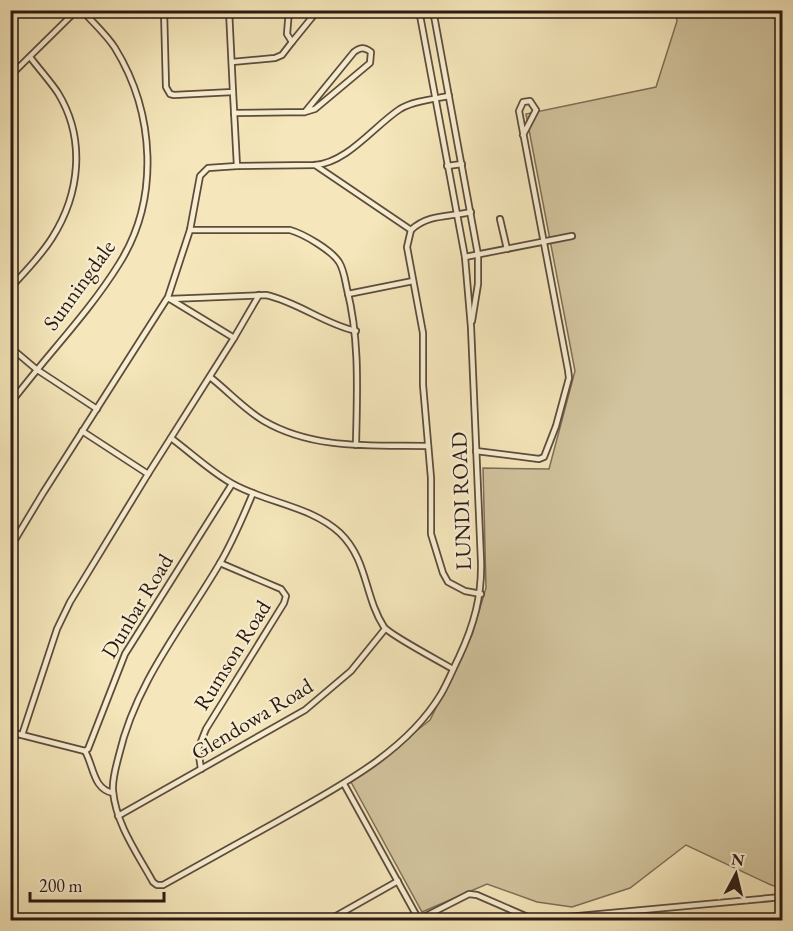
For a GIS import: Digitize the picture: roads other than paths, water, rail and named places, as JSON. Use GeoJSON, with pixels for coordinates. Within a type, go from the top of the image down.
{"type":"FeatureCollection","features":[{"type":"Feature","properties":{"kind":"street"},"geometry":{"type":"LineString","coordinates":[[10,76],[77,10]]}},
{"type":"Feature","properties":{"kind":"street","name":"Sunningdale"},"geometry":{"type":"LineString","coordinates":[[10,405],[121,262],[132,239],[147,179],[147,136],[138,97],[114,47],[82,10]]}},
{"type":"Feature","properties":{"kind":"street"},"geometry":{"type":"LineString","coordinates":[[164,10],[167,91],[174,95],[233,92]]}},
{"type":"Feature","properties":{"kind":"street"},"geometry":{"type":"LineString","coordinates":[[229,10],[237,166]]}},
{"type":"Feature","properties":{"kind":"street"},"geometry":{"type":"LineString","coordinates":[[289,10],[287,34],[292,42]]}},
{"type":"Feature","properties":{"kind":"street"},"geometry":{"type":"LineString","coordinates":[[232,62],[275,58],[282,55],[318,10]]}},
{"type":"Feature","properties":{"kind":"street","name":"LUNDI ROAD"},"geometry":{"type":"LineString","coordinates":[[113,793],[123,828],[153,882],[163,885],[344,784],[381,758],[409,733],[434,705],[469,635],[481,594],[471,327],[465,257],[419,10]]}},
{"type":"Feature","properties":{"kind":"street","name":"LUNDI ROAD"},"geometry":{"type":"LineString","coordinates":[[433,10],[478,255],[478,284],[471,327]]}},
{"type":"Feature","properties":{"kind":"street"},"geometry":{"type":"LineString","coordinates":[[234,113],[305,112],[315,109],[370,63],[371,52],[364,48],[354,52],[305,112]]}},
{"type":"Feature","properties":{"kind":"street"},"geometry":{"type":"LineString","coordinates":[[10,288],[37,259],[52,238],[66,213],[73,194],[76,172],[74,135],[68,113],[58,93],[30,57]]}},
{"type":"Feature","properties":{"kind":"street"},"geometry":{"type":"LineString","coordinates":[[10,548],[82,431],[169,298],[190,230],[200,176],[203,171],[208,168],[237,166],[315,165],[334,160],[400,108],[449,96]]}},
{"type":"Feature","properties":{"kind":"street"},"geometry":{"type":"LineString","coordinates":[[476,451],[539,459],[546,455],[569,375],[543,242],[523,135],[519,111],[523,102],[530,101],[536,110],[523,135]]}},
{"type":"Feature","properties":{"kind":"street"},"geometry":{"type":"LineString","coordinates":[[447,166],[462,164]]}},
{"type":"Feature","properties":{"kind":"street"},"geometry":{"type":"LineString","coordinates":[[315,165],[411,230]]}},
{"type":"Feature","properties":{"kind":"street"},"geometry":{"type":"LineString","coordinates":[[471,212],[430,218],[418,224],[411,230],[407,248],[423,333],[423,385],[431,478],[431,534],[443,573],[452,585],[481,594]]}},
{"type":"Feature","properties":{"kind":"street"},"geometry":{"type":"LineString","coordinates":[[500,219],[507,249]]}},
{"type":"Feature","properties":{"kind":"street"},"geometry":{"type":"LineString","coordinates":[[190,230],[278,229],[299,232],[338,260],[356,331],[356,445]]}},
{"type":"Feature","properties":{"kind":"street"},"geometry":{"type":"LineString","coordinates":[[465,257],[572,236]]}},
{"type":"Feature","properties":{"kind":"street"},"geometry":{"type":"LineString","coordinates":[[348,294],[413,281]]}},
{"type":"Feature","properties":{"kind":"street"},"geometry":{"type":"LineString","coordinates":[[169,298],[259,295],[277,298],[336,325],[356,331]]}},
{"type":"Feature","properties":{"kind":"street"},"geometry":{"type":"LineString","coordinates":[[22,735],[57,629],[70,602],[259,295]]}},
{"type":"Feature","properties":{"kind":"street"},"geometry":{"type":"LineString","coordinates":[[169,298],[234,338]]}},
{"type":"Feature","properties":{"kind":"street"},"geometry":{"type":"LineString","coordinates":[[10,347],[36,369],[97,409]]}},
{"type":"Feature","properties":{"kind":"street"},"geometry":{"type":"LineString","coordinates":[[210,377],[258,417],[274,426],[315,441],[356,445],[428,446]]}},
{"type":"Feature","properties":{"kind":"street"},"geometry":{"type":"LineString","coordinates":[[82,431],[148,474]]}},
{"type":"Feature","properties":{"kind":"street"},"geometry":{"type":"LineString","coordinates":[[171,438],[232,484],[326,522],[350,544],[363,568],[374,608],[385,629],[453,669]]}},
{"type":"Feature","properties":{"kind":"street","name":"Dunbar Road"},"geometry":{"type":"LineString","coordinates":[[85,751],[88,749],[125,654],[232,484]]}},
{"type":"Feature","properties":{"kind":"street"},"geometry":{"type":"LineString","coordinates":[[10,732],[85,751],[100,786],[107,792],[113,793],[120,751],[136,702],[164,649],[220,563],[253,493]]}},
{"type":"Feature","properties":{"kind":"street","name":"Rumson Road"},"geometry":{"type":"LineString","coordinates":[[201,769],[198,749],[206,729],[284,603],[286,596],[281,590],[220,563]]}},
{"type":"Feature","properties":{"kind":"street","name":"Glendowa Road"},"geometry":{"type":"LineString","coordinates":[[118,816],[284,723],[317,701],[351,672],[385,629]]}},
{"type":"Feature","properties":{"kind":"street"},"geometry":{"type":"LineString","coordinates":[[344,784],[418,920],[469,894],[477,895],[530,918],[546,919],[783,897]]}},
{"type":"Feature","properties":{"kind":"street"},"geometry":{"type":"LineString","coordinates":[[329,921],[398,881]]}}]}
